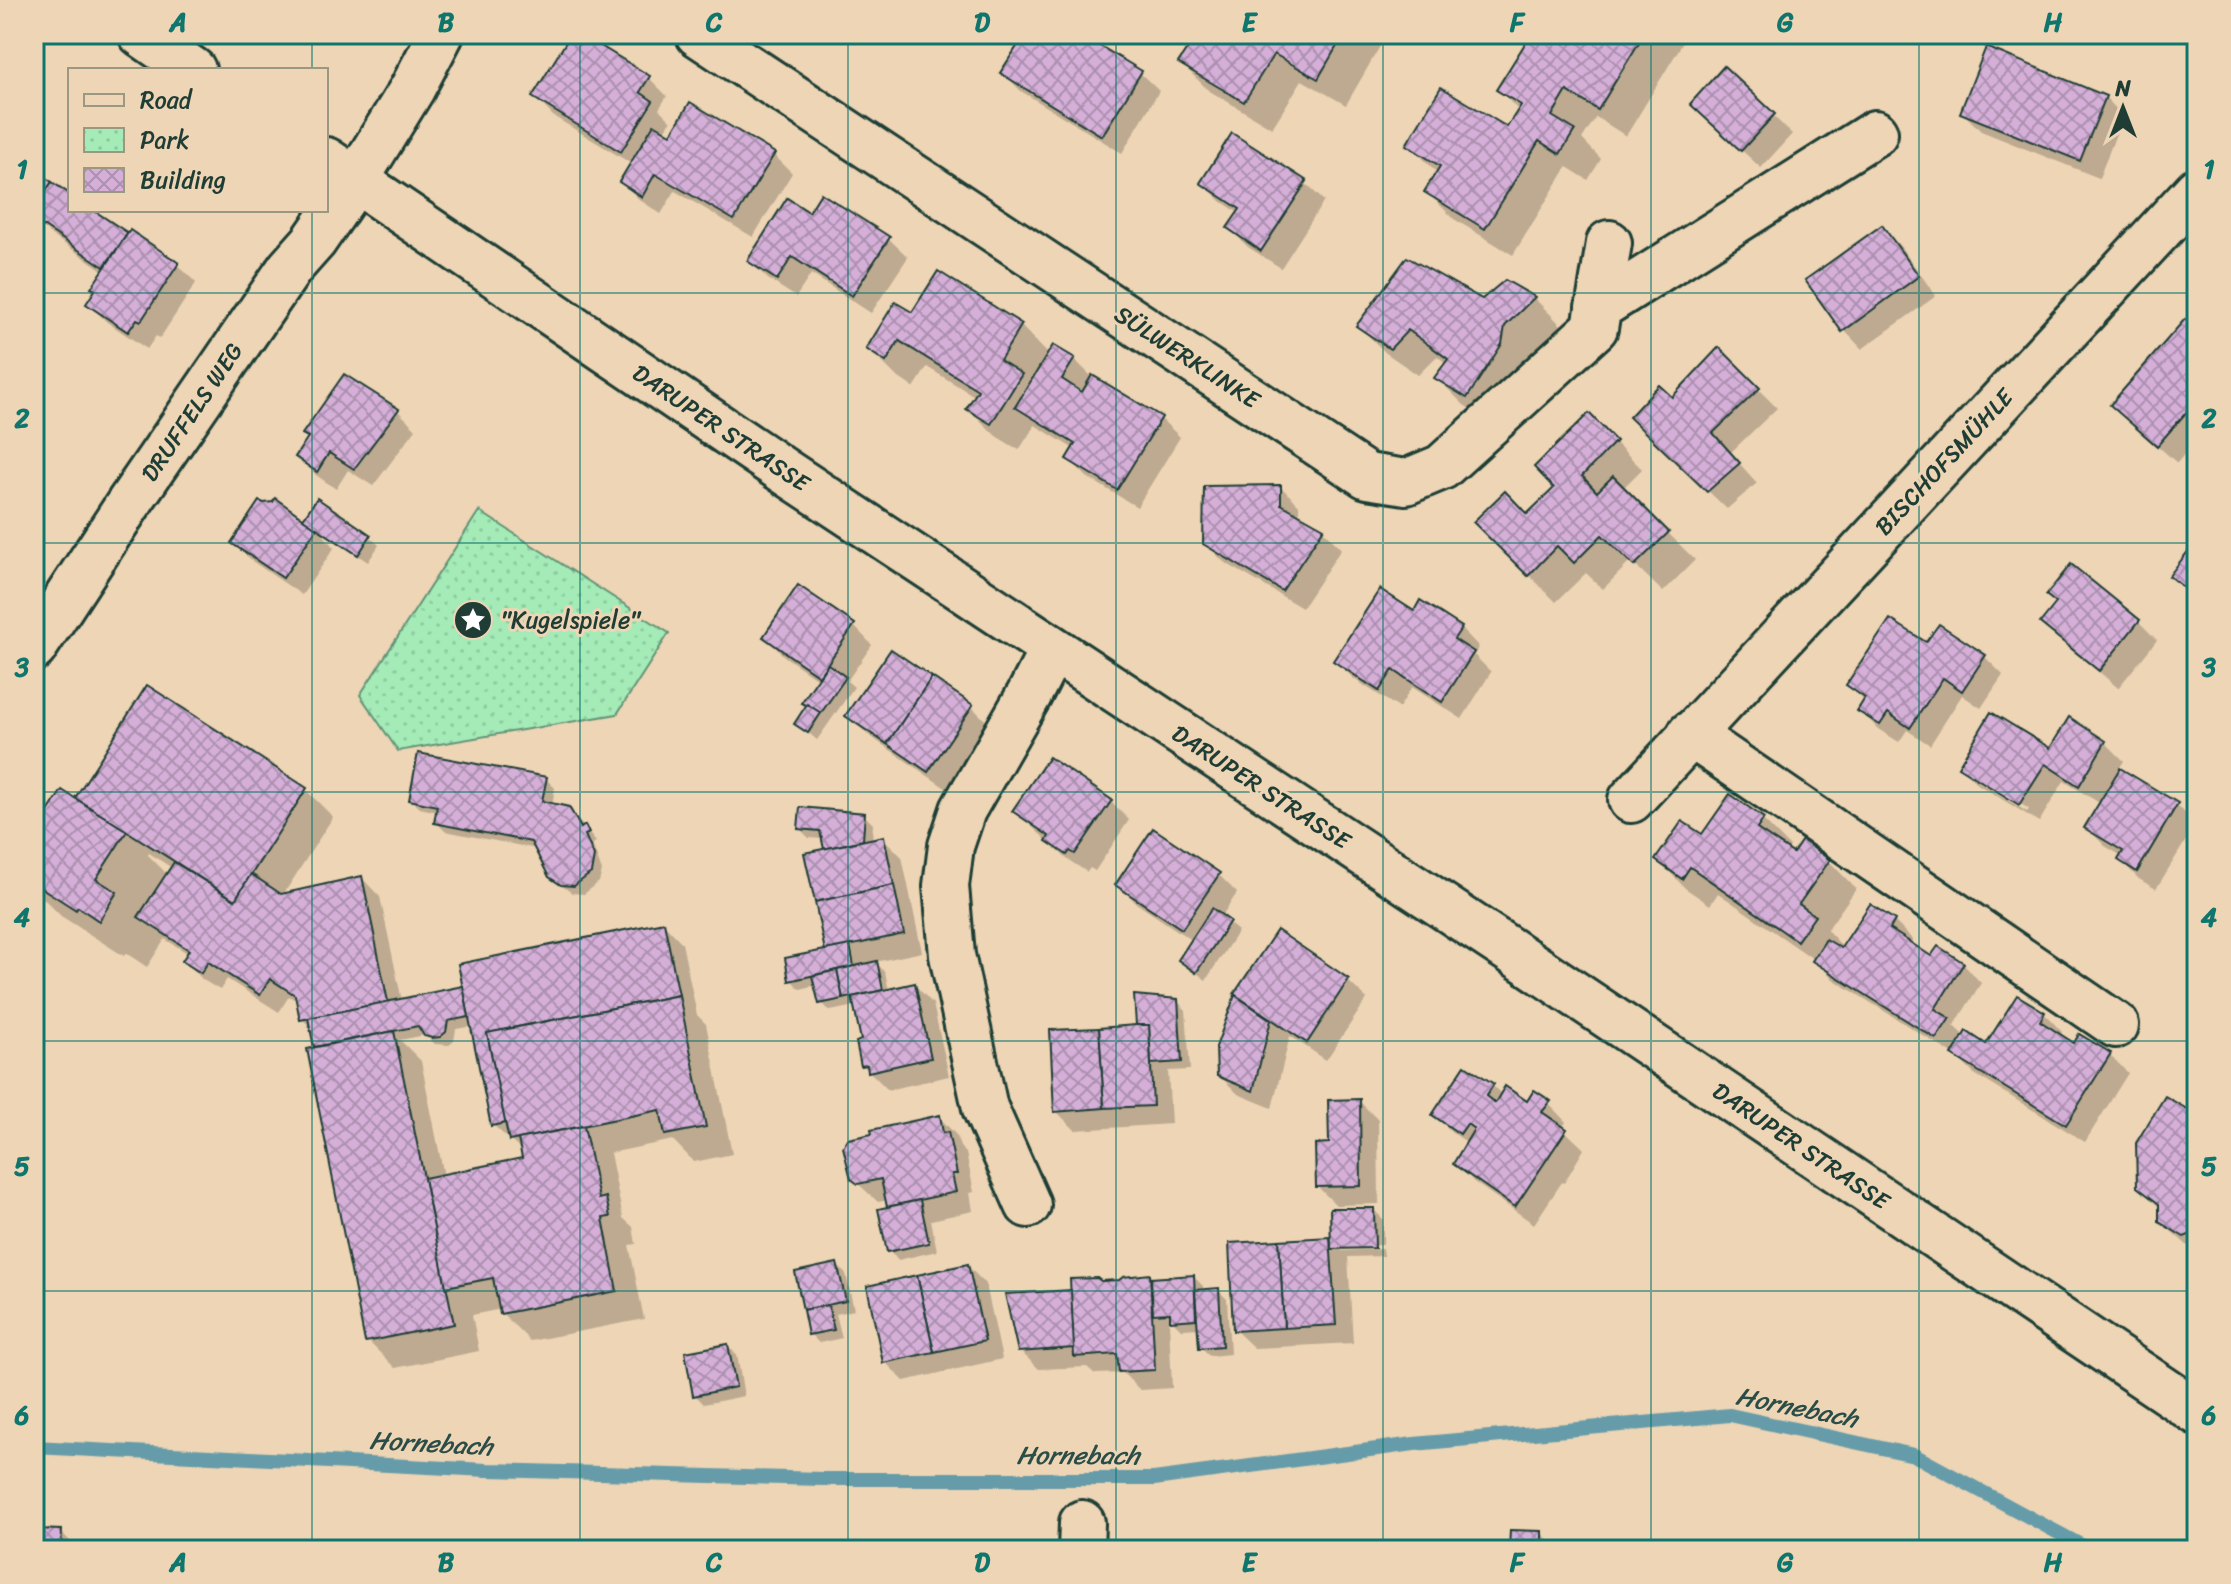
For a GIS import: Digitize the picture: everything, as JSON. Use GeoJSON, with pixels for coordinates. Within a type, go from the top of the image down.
{"type":"FeatureCollection","features":[{"type":"Feature","properties":{"kind":"street"},"geometry":{"type":"LineString","coordinates":[[141,34],[190,68]]}},
{"type":"Feature","properties":{"kind":"street","name":"DRUFFELS WEG"},"geometry":{"type":"LineString","coordinates":[[328,193],[341,170],[412,89],[441,34]]}},
{"type":"Feature","properties":{"kind":"street","name":"SÜLWERKLINKE"},"geometry":{"type":"LineString","coordinates":[[698,34],[1367,476],[1406,482],[1442,467],[1595,328],[1609,243]]}},
{"type":"Feature","properties":{"kind":"street"},"geometry":{"type":"LineString","coordinates":[[1598,308],[1875,133]]}},
{"type":"Feature","properties":{"kind":"street","name":"DARUPER STRASSE"},"geometry":{"type":"LineString","coordinates":[[341,170],[1052,650],[1514,953],[2197,1412]]}},
{"type":"Feature","properties":{"kind":"street","name":"BISCHOFSMÜHLE"},"geometry":{"type":"LineString","coordinates":[[1631,800],[2197,190]]}},
{"type":"Feature","properties":{"kind":"street","name":"DRUFFELS WEG"},"geometry":{"type":"LineString","coordinates":[[34,648],[272,294],[318,212]]}},
{"type":"Feature","properties":{"kind":"street"},"geometry":{"type":"LineString","coordinates":[[1028,1205],[985,1108],[952,955],[946,886],[951,846],[963,810],[1052,650]]}},
{"type":"Feature","properties":{"kind":"street"},"geometry":{"type":"LineString","coordinates":[[1690,734],[2116,1025]]}},
{"type":"Feature","properties":{"kind":"green space"},"geometry":{"type":"Polygon","coordinates":[[[479,511],[669,633],[617,714],[398,751],[360,695],[479,511]]]}},
{"type":"Feature","properties":{"kind":"building"},"geometry":{"type":"Polygon","coordinates":[[[571,34],[581,34],[650,76],[640,92],[653,101],[621,152],[532,97],[571,34]]]}},
{"type":"Feature","properties":{"kind":"building"},"geometry":{"type":"Polygon","coordinates":[[[1025,34],[1051,34],[1059,39],[1062,34],[1080,34],[1142,71],[1102,136],[1000,73],[1025,34]]]}},
{"type":"Feature","properties":{"kind":"building"},"geometry":{"type":"Polygon","coordinates":[[[1197,34],[1344,34],[1318,79],[1274,54],[1244,102],[1178,63],[1197,34]]]}},
{"type":"Feature","properties":{"kind":"building"},"geometry":{"type":"Polygon","coordinates":[[[1531,34],[1644,34],[1598,110],[1567,91],[1552,116],[1575,130],[1560,154],[1539,141],[1485,229],[1424,192],[1440,166],[1406,145],[1441,87],[1507,127],[1521,105],[1496,90],[1531,34]]]}},
{"type":"Feature","properties":{"kind":"building"},"geometry":{"type":"Polygon","coordinates":[[[1986,47],[2106,96],[2080,161],[1960,113],[1986,47]]]}},
{"type":"Feature","properties":{"kind":"building"},"geometry":{"type":"Polygon","coordinates":[[[1724,66],[1775,114],[1741,151],[1690,104],[1724,66]]]}},
{"type":"Feature","properties":{"kind":"building"},"geometry":{"type":"Polygon","coordinates":[[[690,102],[775,153],[734,220],[655,174],[642,197],[619,182],[654,124],[671,134],[690,102]]]}},
{"type":"Feature","properties":{"kind":"building"},"geometry":{"type":"Polygon","coordinates":[[[1232,133],[1307,181],[1261,251],[1227,228],[1240,209],[1200,183],[1232,133]]]}},
{"type":"Feature","properties":{"kind":"building"},"geometry":{"type":"Polygon","coordinates":[[[34,170],[52,182],[34,208],[34,170]]]}},
{"type":"Feature","properties":{"kind":"building"},"geometry":{"type":"Polygon","coordinates":[[[52,182],[68,193],[68,212],[96,212],[128,233],[104,267],[34,220],[34,208],[52,182]]]}},
{"type":"Feature","properties":{"kind":"building"},"geometry":{"type":"Polygon","coordinates":[[[821,193],[890,237],[852,296],[792,257],[777,280],[747,261],[787,198],[809,212],[821,193]]]}},
{"type":"Feature","properties":{"kind":"building"},"geometry":{"type":"Polygon","coordinates":[[[1882,225],[1919,276],[1842,332],[1805,280],[1882,225]]]}},
{"type":"Feature","properties":{"kind":"building"},"geometry":{"type":"Polygon","coordinates":[[[130,230],[179,263],[141,321],[137,319],[128,332],[86,304],[95,290],[91,288],[130,230]]]}},
{"type":"Feature","properties":{"kind":"building"},"geometry":{"type":"Polygon","coordinates":[[[1407,257],[1482,299],[1505,280],[1535,297],[1505,326],[1502,344],[1467,398],[1434,378],[1448,359],[1408,330],[1390,349],[1356,326],[1407,257]]]}},
{"type":"Feature","properties":{"kind":"building"},"geometry":{"type":"Polygon","coordinates":[[[938,271],[1022,324],[1000,360],[1022,374],[991,424],[966,409],[978,390],[899,341],[886,362],[866,349],[895,302],[912,312],[938,271]]]}},
{"type":"Feature","properties":{"kind":"building"},"geometry":{"type":"Polygon","coordinates":[[[2185,319],[2197,330],[2197,400],[2157,446],[2110,405],[2185,319]]]}},
{"type":"Feature","properties":{"kind":"building"},"geometry":{"type":"Polygon","coordinates":[[[1053,345],[1075,358],[1062,379],[1082,392],[1092,375],[1162,417],[1117,490],[1066,459],[1075,444],[1015,407],[1053,345]]]}},
{"type":"Feature","properties":{"kind":"building"},"geometry":{"type":"Polygon","coordinates":[[[1719,347],[1760,388],[1713,433],[1740,463],[1707,492],[1629,417],[1659,385],[1672,397],[1719,347]]]}},
{"type":"Feature","properties":{"kind":"building"},"geometry":{"type":"Polygon","coordinates":[[[344,374],[399,409],[354,469],[329,453],[317,472],[295,457],[308,437],[302,434],[344,374]]]}},
{"type":"Feature","properties":{"kind":"building"},"geometry":{"type":"Polygon","coordinates":[[[1589,413],[1616,441],[1582,476],[1597,492],[1613,476],[1669,532],[1634,566],[1602,535],[1574,563],[1557,546],[1528,576],[1473,522],[1505,491],[1527,514],[1554,488],[1534,467],[1589,413]]]}},
{"type":"Feature","properties":{"kind":"building"},"geometry":{"type":"Polygon","coordinates":[[[1281,485],[1281,504],[1324,528],[1282,591],[1203,544],[1204,486],[1281,485]]]}},
{"type":"Feature","properties":{"kind":"building"},"geometry":{"type":"Polygon","coordinates":[[[275,498],[317,528],[283,578],[231,543],[259,501],[273,502],[275,498]]]}},
{"type":"Feature","properties":{"kind":"building"},"geometry":{"type":"Polygon","coordinates":[[[317,498],[371,535],[358,555],[303,519],[317,498]]]}},
{"type":"Feature","properties":{"kind":"building"},"geometry":{"type":"Polygon","coordinates":[[[2193,545],[2197,548],[2197,598],[2169,576],[2193,545]]]}},
{"type":"Feature","properties":{"kind":"building"},"geometry":{"type":"Polygon","coordinates":[[[2071,564],[2140,620],[2099,671],[2040,623],[2056,603],[2046,595],[2071,564]]]}},
{"type":"Feature","properties":{"kind":"building"},"geometry":{"type":"Polygon","coordinates":[[[798,585],[855,624],[819,676],[763,637],[798,585]]]}},
{"type":"Feature","properties":{"kind":"building"},"geometry":{"type":"Polygon","coordinates":[[[1380,589],[1414,611],[1420,600],[1462,627],[1454,639],[1474,652],[1442,702],[1393,670],[1379,691],[1333,661],[1380,589]]]}},
{"type":"Feature","properties":{"kind":"building"},"geometry":{"type":"Polygon","coordinates":[[[1890,619],[1926,642],[1939,624],[1986,655],[1962,691],[1943,678],[1910,728],[1888,713],[1880,725],[1857,711],[1865,698],[1846,685],[1890,619]]]}},
{"type":"Feature","properties":{"kind":"building"},"geometry":{"type":"Polygon","coordinates":[[[891,649],[932,677],[887,744],[845,716],[891,649]]]}},
{"type":"Feature","properties":{"kind":"building"},"geometry":{"type":"Polygon","coordinates":[[[828,664],[846,677],[821,713],[801,703],[828,664]]]}},
{"type":"Feature","properties":{"kind":"building"},"geometry":{"type":"Polygon","coordinates":[[[932,677],[973,705],[928,772],[887,744],[932,677]]]}},
{"type":"Feature","properties":{"kind":"building"},"geometry":{"type":"Polygon","coordinates":[[[147,685],[307,788],[235,900],[75,798],[147,685]]]}},
{"type":"Feature","properties":{"kind":"building"},"geometry":{"type":"Polygon","coordinates":[[[807,704],[821,713],[808,733],[794,724],[807,704]]]}},
{"type":"Feature","properties":{"kind":"building"},"geometry":{"type":"Polygon","coordinates":[[[1991,712],[2050,748],[2069,717],[2106,741],[2079,786],[2045,764],[2019,805],[1958,767],[1991,712]]]}},
{"type":"Feature","properties":{"kind":"building"},"geometry":{"type":"Polygon","coordinates":[[[418,753],[547,777],[542,801],[569,807],[581,828],[585,825],[589,833],[585,835],[594,856],[591,873],[574,886],[561,885],[549,877],[531,842],[434,823],[437,806],[409,800],[418,753]]]}},
{"type":"Feature","properties":{"kind":"building"},"geometry":{"type":"Polygon","coordinates":[[[1049,757],[1112,800],[1075,854],[1070,851],[1067,855],[1046,841],[1049,836],[1012,811],[1049,757]]]}},
{"type":"Feature","properties":{"kind":"building"},"geometry":{"type":"Polygon","coordinates":[[[2120,768],[2178,803],[2137,872],[2118,860],[2123,851],[2084,828],[2120,768]]]}},
{"type":"Feature","properties":{"kind":"building"},"geometry":{"type":"Polygon","coordinates":[[[62,790],[127,831],[96,879],[117,892],[99,921],[34,883],[34,833],[62,790]]]}},
{"type":"Feature","properties":{"kind":"building"},"geometry":{"type":"Polygon","coordinates":[[[1730,794],[1764,818],[1757,829],[1793,853],[1802,840],[1830,860],[1799,904],[1815,916],[1797,941],[1690,867],[1682,879],[1655,860],[1682,821],[1702,834],[1730,794]]]}},
{"type":"Feature","properties":{"kind":"building"},"geometry":{"type":"Polygon","coordinates":[[[800,807],[865,813],[863,840],[824,849],[820,831],[798,829],[800,807]]]}},
{"type":"Feature","properties":{"kind":"building"},"geometry":{"type":"Polygon","coordinates":[[[1153,828],[1220,873],[1182,929],[1115,885],[1153,828]]]}},
{"type":"Feature","properties":{"kind":"building"},"geometry":{"type":"Polygon","coordinates":[[[884,836],[894,885],[815,902],[804,853],[884,836]]]}},
{"type":"Feature","properties":{"kind":"building"},"geometry":{"type":"Polygon","coordinates":[[[174,862],[235,900],[251,874],[281,894],[362,876],[388,1002],[300,1020],[295,995],[270,979],[260,995],[208,962],[201,973],[182,961],[189,950],[138,917],[174,862]]]}},
{"type":"Feature","properties":{"kind":"building"},"geometry":{"type":"Polygon","coordinates":[[[894,885],[904,934],[825,951],[815,902],[894,885]]]}},
{"type":"Feature","properties":{"kind":"building"},"geometry":{"type":"Polygon","coordinates":[[[1870,904],[1895,920],[1890,929],[1931,956],[1938,946],[1964,963],[1935,1009],[1950,1018],[1936,1039],[1812,961],[1826,939],[1841,948],[1870,904]]]}},
{"type":"Feature","properties":{"kind":"building"},"geometry":{"type":"Polygon","coordinates":[[[1212,908],[1230,921],[1196,973],[1178,960],[1212,908]]]}},
{"type":"Feature","properties":{"kind":"building"},"geometry":{"type":"Polygon","coordinates":[[[664,922],[679,995],[487,1033],[506,1123],[491,1126],[458,964],[664,922]]]}},
{"type":"Feature","properties":{"kind":"building"},"geometry":{"type":"Polygon","coordinates":[[[1277,930],[1349,979],[1307,1043],[1234,994],[1277,930]]]}},
{"type":"Feature","properties":{"kind":"building"},"geometry":{"type":"Polygon","coordinates":[[[850,945],[854,966],[789,981],[785,958],[850,945]]]}},
{"type":"Feature","properties":{"kind":"building"},"geometry":{"type":"Polygon","coordinates":[[[877,961],[883,990],[843,999],[837,970],[877,961]]]}},
{"type":"Feature","properties":{"kind":"building"},"geometry":{"type":"Polygon","coordinates":[[[837,970],[843,999],[819,1004],[812,976],[837,970]]]}},
{"type":"Feature","properties":{"kind":"building"},"geometry":{"type":"Polygon","coordinates":[[[915,983],[931,1058],[868,1072],[867,1065],[861,1066],[856,1042],[861,1040],[852,997],[915,983]]]}},
{"type":"Feature","properties":{"kind":"building"},"geometry":{"type":"Polygon","coordinates":[[[463,986],[469,1017],[448,1021],[446,1032],[440,1037],[424,1036],[418,1026],[314,1047],[308,1018],[463,986]]]}},
{"type":"Feature","properties":{"kind":"building"},"geometry":{"type":"Polygon","coordinates":[[[679,995],[706,1127],[665,1135],[660,1110],[509,1141],[487,1033],[679,995]]]}},
{"type":"Feature","properties":{"kind":"building"},"geometry":{"type":"Polygon","coordinates":[[[1134,995],[1178,999],[1182,1062],[1151,1064],[1149,1025],[1136,1025],[1134,995]]]}},
{"type":"Feature","properties":{"kind":"building"},"geometry":{"type":"Polygon","coordinates":[[[1235,995],[1271,1020],[1253,1091],[1217,1076],[1216,1047],[1235,995]]]}},
{"type":"Feature","properties":{"kind":"building"},"geometry":{"type":"Polygon","coordinates":[[[2017,995],[2045,1012],[2040,1021],[2074,1043],[2079,1034],[2111,1053],[2066,1125],[1952,1055],[1966,1031],[1986,1044],[2017,995]]]}},
{"type":"Feature","properties":{"kind":"building"},"geometry":{"type":"Polygon","coordinates":[[[1149,1025],[1153,1106],[1104,1108],[1099,1028],[1149,1025]]]}},
{"type":"Feature","properties":{"kind":"building"},"geometry":{"type":"Polygon","coordinates":[[[1099,1028],[1104,1108],[1054,1112],[1050,1030],[1099,1028]]]}},
{"type":"Feature","properties":{"kind":"building"},"geometry":{"type":"Polygon","coordinates":[[[394,1031],[454,1324],[365,1342],[307,1049],[394,1031]]]}},
{"type":"Feature","properties":{"kind":"building"},"geometry":{"type":"Polygon","coordinates":[[[1465,1065],[1494,1084],[1486,1096],[1495,1103],[1505,1086],[1527,1101],[1534,1090],[1551,1101],[1542,1112],[1567,1129],[1515,1207],[1453,1164],[1474,1129],[1467,1124],[1460,1134],[1432,1115],[1465,1065]]]}},
{"type":"Feature","properties":{"kind":"building"},"geometry":{"type":"Polygon","coordinates":[[[2165,1096],[2197,1115],[2197,1232],[2184,1237],[2159,1222],[2159,1204],[2137,1187],[2136,1143],[2165,1096]]]}},
{"type":"Feature","properties":{"kind":"building"},"geometry":{"type":"Polygon","coordinates":[[[1360,1099],[1361,1186],[1316,1187],[1315,1144],[1329,1143],[1328,1100],[1360,1099]]]}},
{"type":"Feature","properties":{"kind":"building"},"geometry":{"type":"Polygon","coordinates":[[[940,1115],[943,1133],[948,1132],[957,1174],[952,1174],[956,1192],[887,1207],[881,1179],[858,1184],[851,1179],[843,1147],[848,1139],[872,1134],[871,1130],[940,1115]]]}},
{"type":"Feature","properties":{"kind":"building"},"geometry":{"type":"Polygon","coordinates":[[[584,1126],[599,1199],[606,1197],[610,1217],[603,1218],[617,1291],[500,1314],[493,1278],[446,1287],[424,1178],[522,1158],[518,1139],[584,1126]]]}},
{"type":"Feature","properties":{"kind":"building"},"geometry":{"type":"Polygon","coordinates":[[[920,1200],[929,1243],[887,1252],[878,1209],[920,1200]]]}},
{"type":"Feature","properties":{"kind":"building"},"geometry":{"type":"Polygon","coordinates":[[[1330,1208],[1374,1208],[1375,1248],[1331,1249],[1330,1208]]]}},
{"type":"Feature","properties":{"kind":"building"},"geometry":{"type":"Polygon","coordinates":[[[1330,1237],[1336,1325],[1284,1328],[1279,1240],[1330,1237]]]}},
{"type":"Feature","properties":{"kind":"building"},"geometry":{"type":"Polygon","coordinates":[[[1279,1240],[1284,1328],[1233,1331],[1229,1243],[1279,1240]]]}},
{"type":"Feature","properties":{"kind":"building"},"geometry":{"type":"Polygon","coordinates":[[[837,1263],[846,1301],[803,1310],[795,1272],[837,1263]]]}},
{"type":"Feature","properties":{"kind":"building"},"geometry":{"type":"Polygon","coordinates":[[[968,1264],[985,1341],[934,1352],[917,1275],[968,1264]]]}},
{"type":"Feature","properties":{"kind":"building"},"geometry":{"type":"Polygon","coordinates":[[[1150,1274],[1155,1370],[1119,1372],[1117,1354],[1074,1357],[1070,1279],[1119,1280],[1150,1274]]]}},
{"type":"Feature","properties":{"kind":"building"},"geometry":{"type":"Polygon","coordinates":[[[917,1275],[934,1352],[883,1363],[867,1286],[917,1275]]]}},
{"type":"Feature","properties":{"kind":"building"},"geometry":{"type":"Polygon","coordinates":[[[1194,1275],[1196,1319],[1170,1321],[1170,1313],[1153,1314],[1151,1278],[1194,1275]]]}},
{"type":"Feature","properties":{"kind":"building"},"geometry":{"type":"Polygon","coordinates":[[[1219,1288],[1222,1346],[1199,1348],[1195,1290],[1219,1288]]]}},
{"type":"Feature","properties":{"kind":"building"},"geometry":{"type":"Polygon","coordinates":[[[1071,1290],[1074,1348],[1018,1352],[1005,1294],[1071,1290]]]}},
{"type":"Feature","properties":{"kind":"building"},"geometry":{"type":"Polygon","coordinates":[[[828,1305],[834,1330],[808,1335],[803,1310],[828,1305]]]}},
{"type":"Feature","properties":{"kind":"building"},"geometry":{"type":"Polygon","coordinates":[[[728,1344],[736,1387],[693,1396],[685,1352],[728,1344]]]}},
{"type":"Feature","properties":{"kind":"building"},"geometry":{"type":"Polygon","coordinates":[[[34,1529],[62,1530],[61,1550],[34,1550],[34,1529]]]}},
{"type":"Feature","properties":{"kind":"building"},"geometry":{"type":"Polygon","coordinates":[[[1510,1530],[1542,1531],[1542,1550],[1509,1550],[1510,1530]]]}},
{"type":"Feature","properties":{"kind":"waterway","name":"Hornebach"},"geometry":{"type":"LineString","coordinates":[[34,1447],[487,1470],[823,1479],[1154,1479],[1414,1444],[1730,1415],[1914,1455],[2090,1550]]}},
{"type":"Feature","properties":{"kind":"place","name":"\"Kugelspiele\""},"geometry":{"type":"Point","coordinates":[473,620]}}]}
